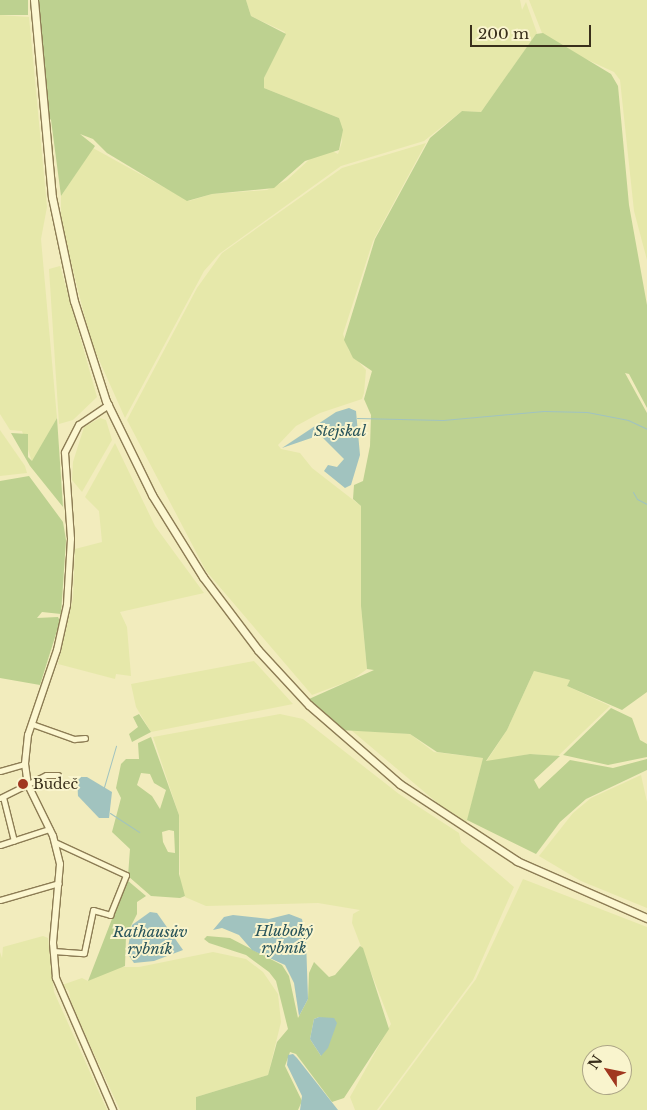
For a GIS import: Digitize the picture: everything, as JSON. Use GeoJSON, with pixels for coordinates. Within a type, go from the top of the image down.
{"type":"FeatureCollection","features":[{"type":"Feature","properties":{"kind":"main road"},"geometry":{"type":"LineString","coordinates":[[34,0],[44,133],[58,235],[82,329],[109,405],[152,495],[202,577],[258,650],[332,727],[400,784],[498,850],[647,918]]}},
{"type":"Feature","properties":{"kind":"street"},"geometry":{"type":"LineString","coordinates":[[109,405],[79,425],[65,454],[70,539],[67,604],[57,650],[32,724],[25,764],[28,785],[55,842],[59,884],[53,951],[58,985],[113,1110]]}},
{"type":"Feature","properties":{"kind":"street"},"geometry":{"type":"LineString","coordinates":[[32,724],[74,739],[85,738]]}},
{"type":"Feature","properties":{"kind":"street"},"geometry":{"type":"LineString","coordinates":[[0,771],[25,764]]}},
{"type":"Feature","properties":{"kind":"street"},"geometry":{"type":"LineString","coordinates":[[14,841],[2,797],[46,775],[58,775]]}},
{"type":"Feature","properties":{"kind":"street"},"geometry":{"type":"LineString","coordinates":[[0,845],[49,829]]}},
{"type":"Feature","properties":{"kind":"street"},"geometry":{"type":"LineString","coordinates":[[53,951],[84,953],[93,910],[110,915],[126,875],[55,842]]}},
{"type":"Feature","properties":{"kind":"street"},"geometry":{"type":"LineString","coordinates":[[0,900],[59,884]]}},
{"type":"Feature","properties":{"kind":"green space"},"geometry":{"type":"Polygon","coordinates":[[[0,0],[28,0],[28,15],[0,15],[0,0]]]}},
{"type":"Feature","properties":{"kind":"green space"},"geometry":{"type":"Polygon","coordinates":[[[39,0],[246,0],[251,16],[286,34],[264,78],[264,88],[339,118],[343,130],[339,150],[305,161],[274,188],[212,194],[187,201],[107,153],[93,139],[80,134],[95,146],[61,196],[51,120],[47,116],[39,0]]]}},
{"type":"Feature","properties":{"kind":"green space"},"geometry":{"type":"Polygon","coordinates":[[[246,0],[520,0],[522,10],[526,2],[537,33],[481,112],[462,111],[424,141],[341,166],[219,254],[204,271],[125,418],[91,342],[61,222],[61,196],[93,148],[189,201],[212,194],[267,190],[287,180],[312,157],[332,151],[338,154],[342,142],[339,118],[264,88],[264,78],[285,32],[251,16],[246,0]]]}},
{"type":"Feature","properties":{"kind":"green space"},"geometry":{"type":"Polygon","coordinates":[[[529,0],[647,0],[647,260],[634,211],[620,80],[614,72],[564,49],[542,33],[529,0]]]}},
{"type":"Feature","properties":{"kind":"green space"},"geometry":{"type":"Polygon","coordinates":[[[0,15],[29,17],[47,207],[41,239],[57,418],[32,462],[22,431],[10,430],[0,414],[0,15]]]}},
{"type":"Feature","properties":{"kind":"green space"},"geometry":{"type":"Polygon","coordinates":[[[543,33],[611,74],[618,86],[629,205],[647,305],[647,408],[629,374],[625,373],[647,413],[647,692],[622,710],[567,686],[570,680],[534,671],[507,730],[486,761],[530,754],[560,756],[534,780],[539,789],[570,760],[613,768],[647,759],[647,770],[586,799],[560,822],[536,854],[467,820],[483,758],[437,752],[410,734],[340,730],[309,699],[374,670],[367,669],[361,606],[361,506],[353,499],[354,485],[363,481],[370,446],[371,415],[364,399],[372,371],[353,358],[344,340],[375,239],[430,138],[462,111],[481,112],[536,34],[543,33]]]}},
{"type":"Feature","properties":{"kind":"green space"},"geometry":{"type":"Polygon","coordinates":[[[426,143],[373,241],[343,334],[349,351],[366,370],[362,399],[320,413],[296,426],[278,445],[281,449],[300,453],[312,468],[361,506],[361,606],[367,669],[352,680],[312,695],[206,571],[127,420],[197,288],[222,253],[342,168],[426,143]]]}},
{"type":"Feature","properties":{"kind":"green space"},"geometry":{"type":"Polygon","coordinates":[[[60,266],[97,397],[73,420],[59,424],[49,269],[60,266]]]}},
{"type":"Feature","properties":{"kind":"green space"},"geometry":{"type":"Polygon","coordinates":[[[57,418],[63,507],[30,466],[11,433],[28,434],[28,457],[32,461],[57,418]]]}},
{"type":"Feature","properties":{"kind":"green space"},"geometry":{"type":"Polygon","coordinates":[[[100,418],[106,420],[112,440],[82,492],[72,480],[73,462],[84,427],[100,418]]]}},
{"type":"Feature","properties":{"kind":"green space"},"geometry":{"type":"Polygon","coordinates":[[[0,430],[25,466],[27,473],[0,476],[0,430]]]}},
{"type":"Feature","properties":{"kind":"green space"},"geometry":{"type":"Polygon","coordinates":[[[115,443],[155,526],[204,593],[120,612],[127,627],[131,676],[116,674],[115,679],[58,664],[73,598],[75,549],[102,542],[99,511],[85,497],[115,443]]]}},
{"type":"Feature","properties":{"kind":"green space"},"geometry":{"type":"Polygon","coordinates":[[[29,476],[63,522],[66,540],[61,614],[42,612],[37,618],[58,617],[60,621],[40,685],[0,678],[0,481],[29,476]]]}},
{"type":"Feature","properties":{"kind":"green space"},"geometry":{"type":"Polygon","coordinates":[[[254,661],[293,704],[151,732],[136,707],[131,684],[254,661]]]}},
{"type":"Feature","properties":{"kind":"green space"},"geometry":{"type":"Polygon","coordinates":[[[534,671],[570,680],[567,686],[610,706],[558,756],[530,754],[486,762],[507,730],[534,671]]]}},
{"type":"Feature","properties":{"kind":"green space"},"geometry":{"type":"Polygon","coordinates":[[[611,708],[632,718],[640,740],[647,744],[647,757],[608,765],[563,755],[611,708]]]}},
{"type":"Feature","properties":{"kind":"green space"},"geometry":{"type":"Polygon","coordinates":[[[139,714],[151,732],[132,742],[129,734],[138,727],[133,717],[139,714]]]}},
{"type":"Feature","properties":{"kind":"green space"},"geometry":{"type":"Polygon","coordinates":[[[280,714],[303,719],[399,794],[459,833],[461,842],[514,887],[473,980],[377,1110],[355,1110],[350,1097],[391,1024],[352,923],[353,914],[360,910],[318,903],[206,906],[185,897],[180,881],[179,815],[153,737],[280,714]]]}},
{"type":"Feature","properties":{"kind":"green space"},"geometry":{"type":"Polygon","coordinates":[[[351,730],[410,734],[434,752],[483,758],[467,822],[447,811],[351,730]]]}},
{"type":"Feature","properties":{"kind":"green space"},"geometry":{"type":"Polygon","coordinates":[[[151,737],[179,815],[179,874],[185,896],[180,898],[151,896],[128,876],[130,849],[112,832],[121,798],[116,788],[121,764],[126,759],[139,759],[138,743],[151,737]],[[141,773],[137,785],[152,796],[160,809],[166,790],[154,783],[150,774],[141,773]],[[174,831],[162,832],[163,842],[168,852],[175,853],[174,831]]]}},
{"type":"Feature","properties":{"kind":"green space"},"geometry":{"type":"Polygon","coordinates":[[[641,775],[647,802],[647,908],[581,881],[539,856],[573,813],[591,798],[641,775]]]}},
{"type":"Feature","properties":{"kind":"green space"},"geometry":{"type":"Polygon","coordinates":[[[523,879],[647,927],[647,1110],[379,1110],[476,979],[523,879]]]}},
{"type":"Feature","properties":{"kind":"green space"},"geometry":{"type":"Polygon","coordinates":[[[127,880],[146,896],[137,902],[137,914],[126,936],[125,966],[88,981],[127,880]]]}},
{"type":"Feature","properties":{"kind":"green space"},"geometry":{"type":"Polygon","coordinates":[[[43,936],[48,938],[54,992],[107,1110],[0,1110],[0,952],[2,958],[3,947],[43,936]]]}},
{"type":"Feature","properties":{"kind":"green space"},"geometry":{"type":"Polygon","coordinates":[[[207,936],[230,938],[282,965],[289,976],[298,1018],[308,999],[309,973],[314,962],[329,977],[335,975],[360,946],[363,948],[389,1029],[344,1098],[332,1102],[296,1054],[290,1052],[285,1066],[302,1101],[298,1110],[196,1110],[196,1097],[268,1075],[277,1042],[288,1029],[276,981],[269,972],[246,955],[209,943],[204,939],[207,936]],[[322,1018],[314,1019],[310,1039],[321,1056],[322,1018]]]}},
{"type":"Feature","properties":{"kind":"green space"},"geometry":{"type":"Polygon","coordinates":[[[213,952],[246,959],[263,972],[278,994],[281,1022],[268,1075],[196,1097],[196,1110],[120,1110],[71,1004],[69,991],[62,985],[82,978],[88,981],[116,967],[139,967],[213,952]]]}},
{"type":"Feature","properties":{"kind":"water","name":"Stejskal"},"geometry":{"type":"Polygon","coordinates":[[[349,408],[356,411],[360,455],[351,485],[345,488],[324,471],[328,465],[337,467],[344,459],[320,435],[282,448],[336,412],[349,408]]]}},
{"type":"Feature","properties":{"kind":"water"},"geometry":{"type":"Polygon","coordinates":[[[77,777],[87,777],[112,792],[109,818],[99,818],[78,796],[77,777]]]}},
{"type":"Feature","properties":{"kind":"water","name":"Rathausův rybník"},"geometry":{"type":"Polygon","coordinates":[[[150,912],[157,913],[183,950],[154,961],[134,963],[127,953],[132,925],[150,912]]]}},
{"type":"Feature","properties":{"kind":"water","name":"Hluboký rybník"},"geometry":{"type":"Polygon","coordinates":[[[289,914],[302,919],[306,940],[308,999],[299,1016],[294,983],[285,965],[252,950],[239,935],[222,928],[213,930],[224,917],[233,915],[269,919],[289,914]]]}},
{"type":"Feature","properties":{"kind":"water"},"geometry":{"type":"Polygon","coordinates":[[[319,1017],[334,1018],[337,1023],[328,1048],[321,1056],[310,1039],[314,1019],[319,1017]]]}},
{"type":"Feature","properties":{"kind":"water"},"geometry":{"type":"Polygon","coordinates":[[[293,1054],[338,1110],[300,1110],[302,1096],[287,1065],[288,1055],[293,1054]]]}},
{"type":"Feature","properties":{"kind":"waterway"},"geometry":{"type":"LineString","coordinates":[[357,418],[443,420],[544,411],[587,412],[628,420],[647,429]]}},
{"type":"Feature","properties":{"kind":"waterway"},"geometry":{"type":"LineString","coordinates":[[633,492],[637,499],[647,504]]}},
{"type":"Feature","properties":{"kind":"waterway"},"geometry":{"type":"LineString","coordinates":[[104,787],[116,746]]}},
{"type":"Feature","properties":{"kind":"waterway"},"geometry":{"type":"LineString","coordinates":[[110,813],[139,832]]}},
{"type":"Feature","properties":{"kind":"place","name":"Budeč"},"geometry":{"type":"Point","coordinates":[23,784]}}]}
